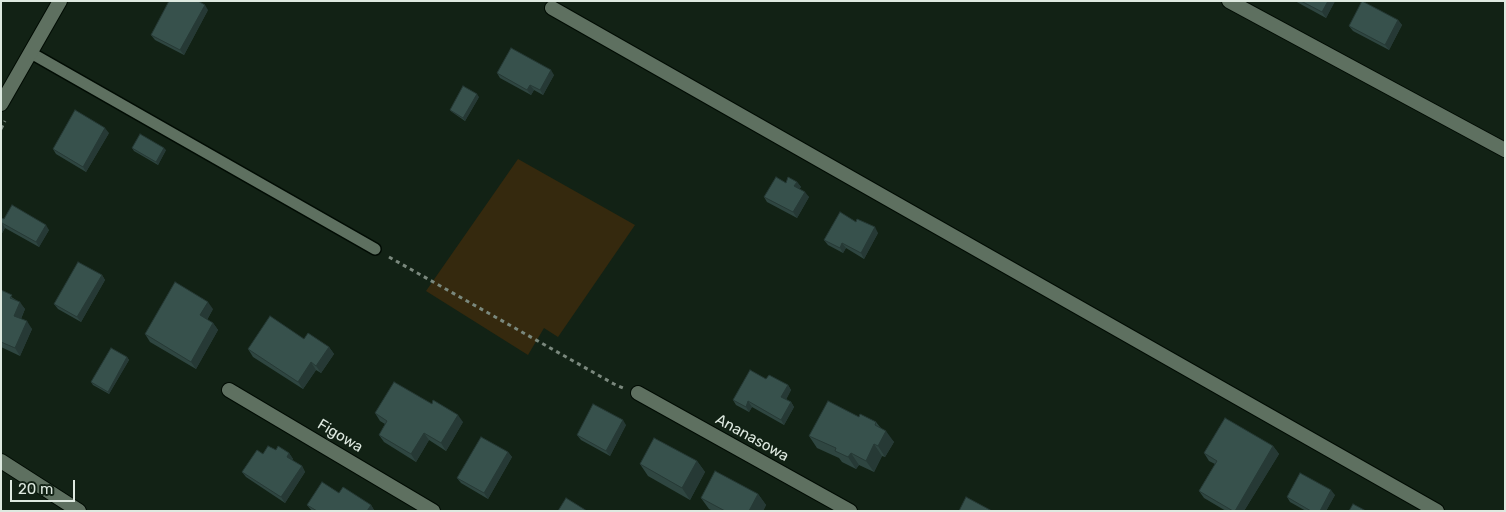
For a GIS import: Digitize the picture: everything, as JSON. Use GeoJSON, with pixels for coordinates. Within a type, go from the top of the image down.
{"type":"FeatureCollection","features":[{"type":"Feature","properties":{"kind":"street"},"geometry":{"type":"LineString","coordinates":[[1,104],[60,1]]}},
{"type":"Feature","properties":{"kind":"street"},"geometry":{"type":"LineString","coordinates":[[1229,1],[1505,150]]}},
{"type":"Feature","properties":{"kind":"street"},"geometry":{"type":"LineString","coordinates":[[552,8],[1437,511]]}},
{"type":"Feature","properties":{"kind":"street","name":"Figowa"},"geometry":{"type":"LineString","coordinates":[[229,390],[433,511]]}},
{"type":"Feature","properties":{"kind":"street","name":"Ananasowa"},"geometry":{"type":"LineString","coordinates":[[638,393],[850,511]]}},
{"type":"Feature","properties":{"kind":"street"},"geometry":{"type":"LineString","coordinates":[[1,461],[79,511]]}},
{"type":"Feature","properties":{"kind":"lane"},"geometry":{"type":"LineString","coordinates":[[31,53],[375,250]]}},
{"type":"Feature","properties":{"kind":"path"},"geometry":{"type":"LineString","coordinates":[[375,250],[614,384],[638,393]]}},
{"type":"Feature","properties":{"kind":"shaded area"},"geometry":{"type":"Polygon","coordinates":[[[518,159],[635,225],[558,337],[544,328],[528,355],[426,291],[518,159]]]}},
{"type":"Feature","properties":{"kind":"building"},"geometry":{"type":"Polygon","coordinates":[[[169,1],[198,1],[205,5],[180,50],[151,35],[169,1]]]}},
{"type":"Feature","properties":{"kind":"building"},"geometry":{"type":"Polygon","coordinates":[[[1301,1],[1328,1],[1322,12],[1301,1]]]}},
{"type":"Feature","properties":{"kind":"building"},"geometry":{"type":"Polygon","coordinates":[[[1362,1],[1398,20],[1385,45],[1349,26],[1362,1]]]}},
{"type":"Feature","properties":{"kind":"building"},"geometry":{"type":"Polygon","coordinates":[[[511,48],[551,70],[540,90],[530,85],[527,90],[497,73],[511,48]]]}},
{"type":"Feature","properties":{"kind":"building"},"geometry":{"type":"Polygon","coordinates":[[[463,86],[477,94],[463,118],[450,110],[463,86]]]}},
{"type":"Feature","properties":{"kind":"building"},"geometry":{"type":"Polygon","coordinates":[[[75,110],[105,128],[83,167],[53,149],[75,110]]]}},
{"type":"Feature","properties":{"kind":"building"},"geometry":{"type":"Polygon","coordinates":[[[140,134],[164,148],[156,162],[132,148],[140,134]]]}},
{"type":"Feature","properties":{"kind":"building"},"geometry":{"type":"Polygon","coordinates":[[[776,177],[786,183],[788,177],[797,182],[794,186],[805,192],[793,212],[764,197],[776,177]]]}},
{"type":"Feature","properties":{"kind":"building"},"geometry":{"type":"Polygon","coordinates":[[[12,205],[46,225],[36,242],[1,223],[1,218],[4,219],[12,205]]]}},
{"type":"Feature","properties":{"kind":"building"},"geometry":{"type":"Polygon","coordinates":[[[840,212],[856,222],[857,219],[875,227],[861,253],[842,243],[840,248],[824,240],[840,212]]]}},
{"type":"Feature","properties":{"kind":"building"},"geometry":{"type":"Polygon","coordinates":[[[78,262],[102,275],[77,317],[54,304],[78,262]]]}},
{"type":"Feature","properties":{"kind":"building"},"geometry":{"type":"Polygon","coordinates":[[[175,282],[208,302],[200,315],[213,323],[191,362],[145,334],[175,282]]]}},
{"type":"Feature","properties":{"kind":"building"},"geometry":{"type":"Polygon","coordinates":[[[1,290],[12,295],[10,298],[20,302],[14,316],[27,321],[15,348],[1,342],[1,290]]]}},
{"type":"Feature","properties":{"kind":"building"},"geometry":{"type":"Polygon","coordinates":[[[270,316],[304,339],[308,333],[329,347],[316,366],[311,362],[298,382],[248,349],[270,316]]]}},
{"type":"Feature","properties":{"kind":"building"},"geometry":{"type":"Polygon","coordinates":[[[111,348],[127,357],[108,392],[91,382],[111,348]]]}},
{"type":"Feature","properties":{"kind":"building"},"geometry":{"type":"Polygon","coordinates":[[[750,370],[766,379],[769,375],[788,385],[781,397],[791,402],[781,420],[748,401],[746,407],[733,400],[750,370]]]}},
{"type":"Feature","properties":{"kind":"building"},"geometry":{"type":"Polygon","coordinates":[[[394,382],[432,404],[433,400],[458,415],[441,443],[424,433],[411,454],[379,435],[387,421],[375,413],[394,382]]]}},
{"type":"Feature","properties":{"kind":"building"},"geometry":{"type":"Polygon","coordinates":[[[828,401],[859,417],[860,414],[876,422],[875,425],[886,431],[878,446],[874,444],[866,461],[851,453],[848,457],[835,451],[836,448],[809,436],[828,401]]]}},
{"type":"Feature","properties":{"kind":"building"},"geometry":{"type":"Polygon","coordinates":[[[593,404],[623,420],[606,451],[577,435],[593,404]]]}},
{"type":"Feature","properties":{"kind":"building"},"geometry":{"type":"Polygon","coordinates":[[[1225,418],[1273,446],[1235,511],[1199,491],[1217,461],[1204,453],[1225,418]]]}},
{"type":"Feature","properties":{"kind":"building"},"geometry":{"type":"Polygon","coordinates":[[[481,437],[508,452],[484,493],[457,478],[481,437]]]}},
{"type":"Feature","properties":{"kind":"building"},"geometry":{"type":"Polygon","coordinates":[[[654,438],[697,461],[682,488],[640,464],[654,438]]]}},
{"type":"Feature","properties":{"kind":"building"},"geometry":{"type":"Polygon","coordinates":[[[268,446],[276,450],[278,446],[289,453],[287,457],[302,466],[281,497],[242,472],[257,450],[263,454],[268,446]]]}},
{"type":"Feature","properties":{"kind":"building"},"geometry":{"type":"Polygon","coordinates":[[[715,471],[758,494],[749,511],[725,511],[701,498],[715,471]]]}},
{"type":"Feature","properties":{"kind":"building"},"geometry":{"type":"Polygon","coordinates":[[[1300,473],[1331,490],[1320,511],[1311,511],[1287,497],[1300,473]]]}},
{"type":"Feature","properties":{"kind":"building"},"geometry":{"type":"Polygon","coordinates":[[[322,482],[339,493],[343,487],[371,505],[367,511],[317,511],[307,505],[322,482]]]}},
{"type":"Feature","properties":{"kind":"building"},"geometry":{"type":"Polygon","coordinates":[[[966,497],[992,511],[959,511],[966,497]]]}},
{"type":"Feature","properties":{"kind":"building"},"geometry":{"type":"Polygon","coordinates":[[[566,498],[587,511],[558,511],[566,498]]]}},
{"type":"Feature","properties":{"kind":"building"},"geometry":{"type":"Polygon","coordinates":[[[1353,504],[1366,511],[1349,511],[1353,504]]]}}]}
